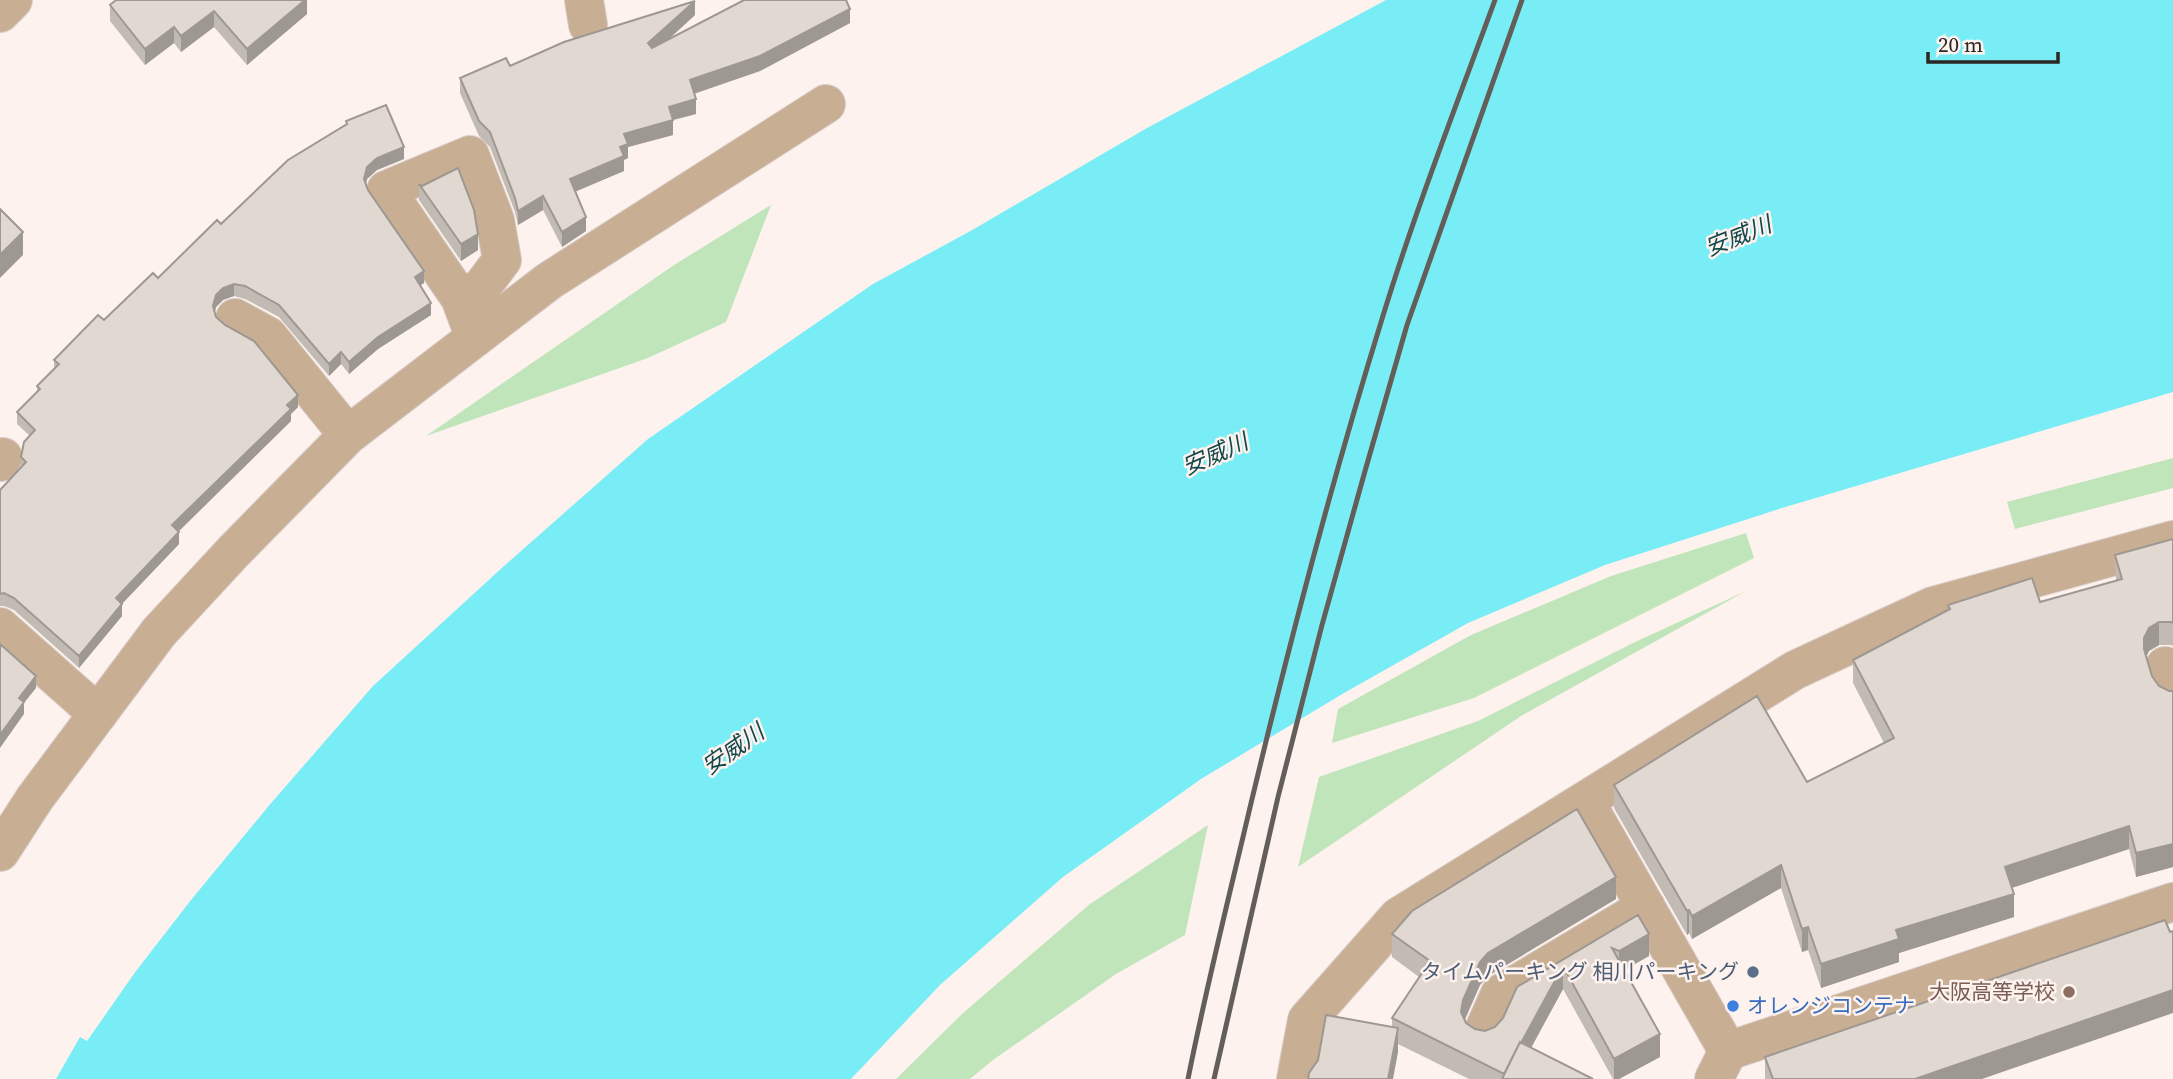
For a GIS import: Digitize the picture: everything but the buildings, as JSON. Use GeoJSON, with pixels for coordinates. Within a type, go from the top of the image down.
{"type":"FeatureCollection","features":[{"type":"Feature","properties":{"kind":"street"},"geometry":{"type":"LineString","coordinates":[[0,13],[13,0]]}},
{"type":"Feature","properties":{"kind":"street"},"geometry":{"type":"LineString","coordinates":[[0,852],[35,798],[159,632],[348,435],[549,281],[826,104]]}},
{"type":"Feature","properties":{"kind":"street"},"geometry":{"type":"LineString","coordinates":[[460,298],[475,338]]}},
{"type":"Feature","properties":{"kind":"street"},"geometry":{"type":"LineString","coordinates":[[235,318],[268,336],[348,435]]}},
{"type":"Feature","properties":{"kind":"street"},"geometry":{"type":"LineString","coordinates":[[1296,1079],[1307,1020],[1398,917],[1795,670],[1933,606],[2173,540]]}},
{"type":"Feature","properties":{"kind":"street"},"geometry":{"type":"LineString","coordinates":[[0,627],[98,714]]}},
{"type":"Feature","properties":{"kind":"street"},"geometry":{"type":"LineString","coordinates":[[1585,801],[1646,907],[1721,1065],[2173,902]]}},
{"type":"Feature","properties":{"kind":"street"},"geometry":{"type":"LineString","coordinates":[[1483,1032],[1500,994],[1646,907]]}},
{"type":"Feature","properties":{"kind":"green space"},"geometry":{"type":"Polygon","coordinates":[[[771,205],[726,322],[648,358],[426,436],[674,265],[771,205]]]}},
{"type":"Feature","properties":{"kind":"green space"},"geometry":{"type":"Polygon","coordinates":[[[2173,458],[2173,488],[2015,529],[2007,502],[2173,458]]]}},
{"type":"Feature","properties":{"kind":"green space"},"geometry":{"type":"Polygon","coordinates":[[[1746,533],[1754,558],[1474,698],[1332,743],[1338,709],[1471,635],[1611,576],[1746,533]]]}},
{"type":"Feature","properties":{"kind":"green space"},"geometry":{"type":"Polygon","coordinates":[[[1746,591],[1521,716],[1298,867],[1319,777],[1478,721],[1635,642],[1746,591]]]}},
{"type":"Feature","properties":{"kind":"green space"},"geometry":{"type":"Polygon","coordinates":[[[1208,825],[1185,935],[1116,974],[970,1079],[896,1079],[963,1013],[1090,904],[1208,825]]]}},
{"type":"Feature","properties":{"kind":"water","name":"安威川"},"geometry":{"type":"Polygon","coordinates":[[[1386,0],[2173,0],[2173,392],[1782,508],[1605,565],[1468,623],[1344,693],[1201,779],[1063,877],[940,985],[851,1079],[56,1079],[80,1037],[87,1041],[136,971],[191,900],[373,686],[648,439],[873,284],[974,229],[1147,128],[1386,0]]]}},
{"type":"Feature","properties":{"kind":"railway"},"geometry":{"type":"LineString","coordinates":[[1188,1079],[1214,958],[1275,707],[1344,448],[1408,238],[1495,0]]}},
{"type":"Feature","properties":{"kind":"railway"},"geometry":{"type":"LineString","coordinates":[[1214,1079],[1278,797],[1365,471],[1407,325],[1522,0]]}},
{"type":"Feature","properties":{"kind":"place","name":"タイムパーキング 相川パーキング"},"geometry":{"type":"Point","coordinates":[1753,972]}},
{"type":"Feature","properties":{"kind":"place","name":"大阪高等学校"},"geometry":{"type":"Point","coordinates":[2069,992]}},
{"type":"Feature","properties":{"kind":"place","name":"オレンジコンテナ"},"geometry":{"type":"Point","coordinates":[1733,1006]}}]}
